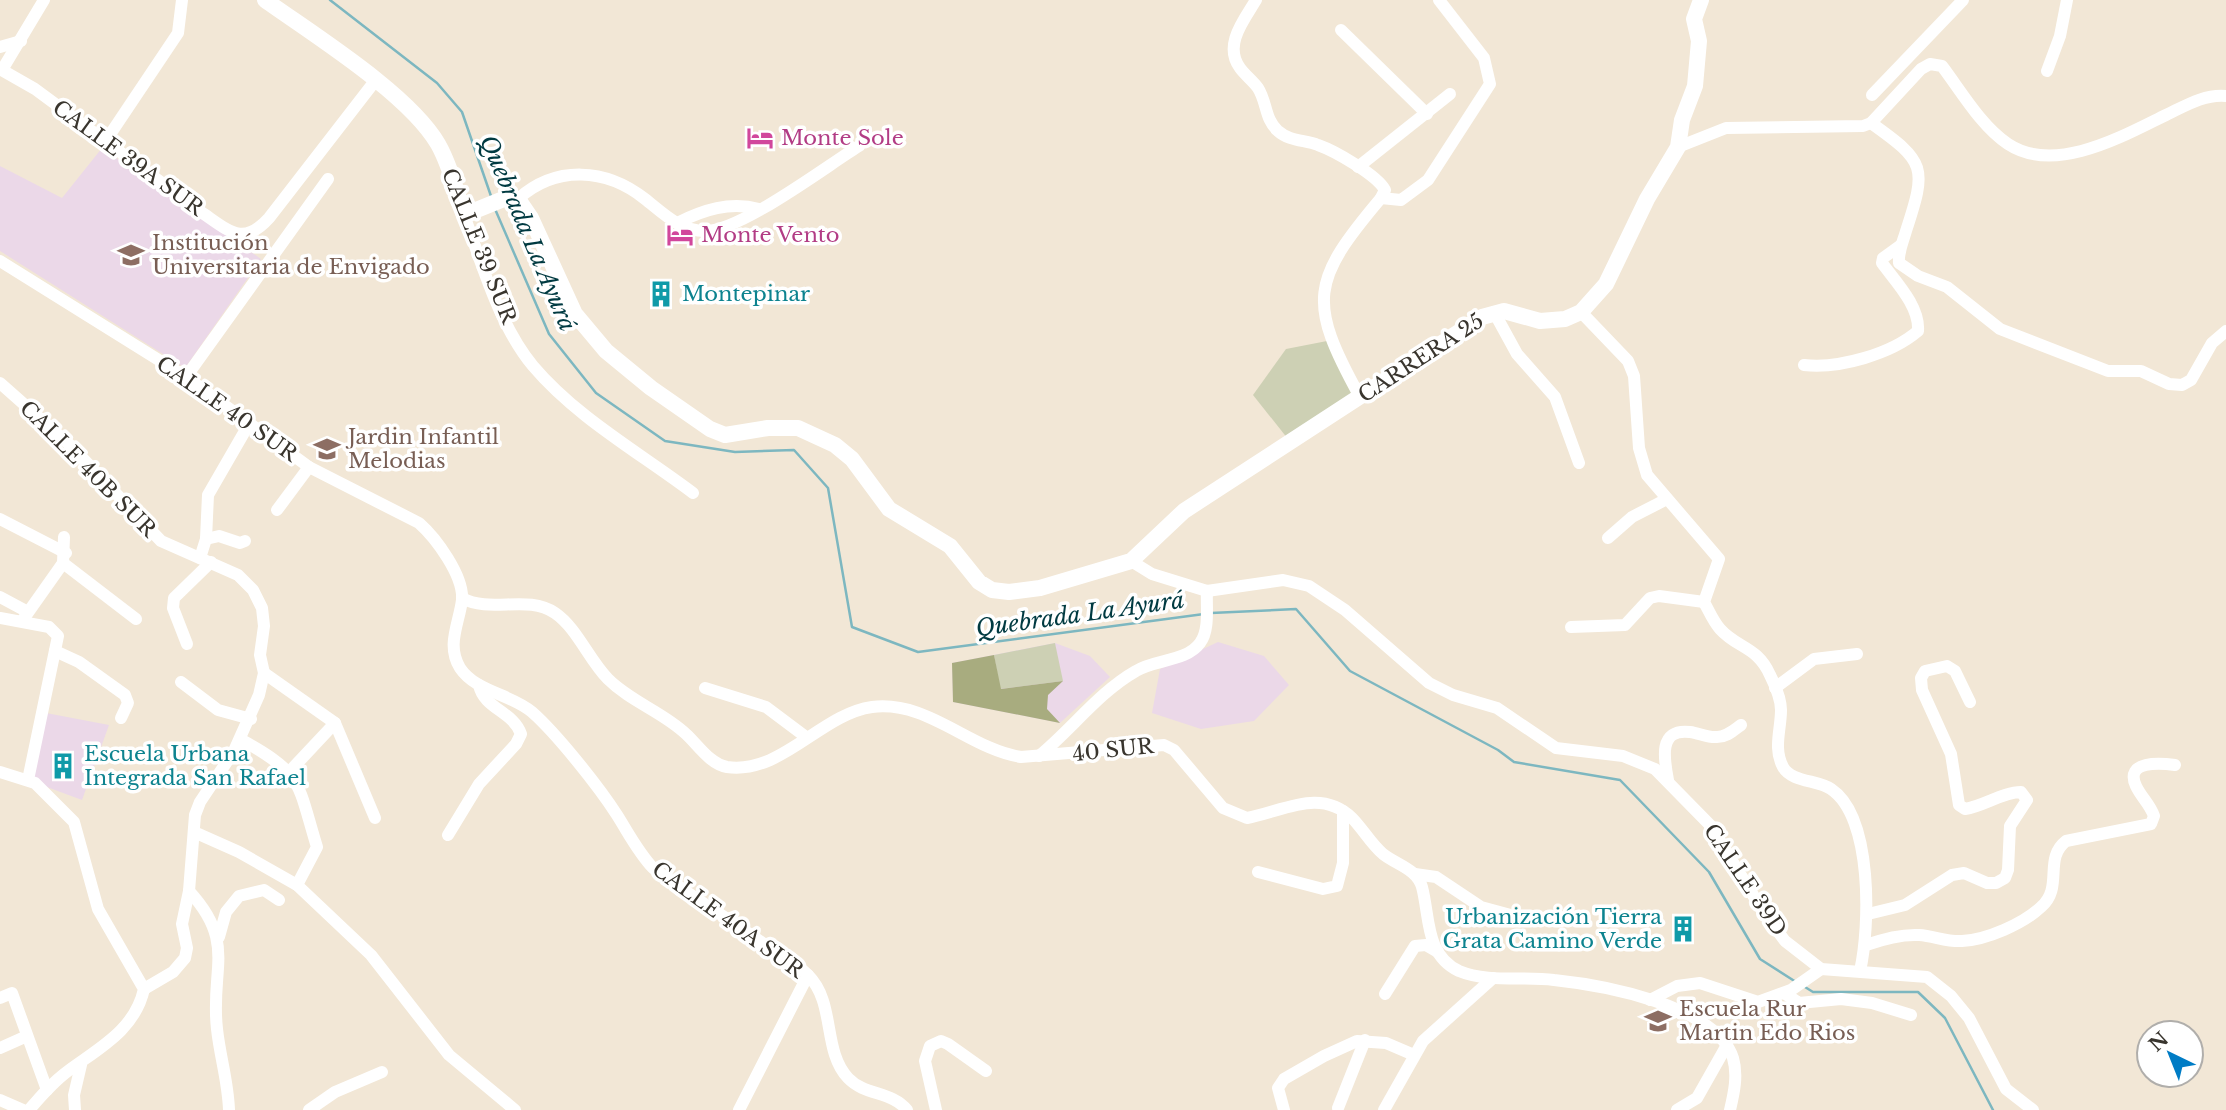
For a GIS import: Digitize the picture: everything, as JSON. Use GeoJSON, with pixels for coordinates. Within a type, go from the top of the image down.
{"type":"FeatureCollection","features":[{"type":"Feature","properties":{"kind":"street"},"geometry":{"type":"LineString","coordinates":[[1,69],[21,41],[44,0]]}},
{"type":"Feature","properties":{"kind":"street"},"geometry":{"type":"LineString","coordinates":[[105,142],[178,33],[182,0]]}},
{"type":"Feature","properties":{"kind":"street","name":"CALLE 39 SUR"},"geometry":{"type":"LineString","coordinates":[[265,0],[410,109],[434,138],[471,212],[507,322],[532,364],[587,415],[693,493]]}},
{"type":"Feature","properties":{"kind":"street"},"geometry":{"type":"LineString","coordinates":[[1256,0],[1238,32],[1233,52],[1240,68],[1261,93],[1272,126],[1281,134],[1320,145],[1358,167],[1385,190],[1331,264],[1323,286],[1323,306],[1329,329],[1339,359],[1360,397]]}},
{"type":"Feature","properties":{"kind":"street"},"geometry":{"type":"LineString","coordinates":[[1381,198],[1401,201],[1423,186],[1490,84],[1484,58],[1438,0]]}},
{"type":"Feature","properties":{"kind":"street"},"geometry":{"type":"LineString","coordinates":[[1701,0],[1693,19],[1699,41],[1695,86],[1682,120],[1678,147],[1647,199],[1606,284],[1581,312],[1628,361],[1634,376],[1641,463],[1667,499],[1719,559],[1704,602],[1721,631],[1760,657],[1775,688],[1781,712],[1777,741],[1783,767],[1791,775],[1830,788],[1848,809],[1859,843],[1868,914],[1866,945],[1860,971]]}},
{"type":"Feature","properties":{"kind":"street"},"geometry":{"type":"LineString","coordinates":[[1949,16],[1952,0]]}},
{"type":"Feature","properties":{"kind":"street"},"geometry":{"type":"LineString","coordinates":[[1872,95],[1962,0]]}},
{"type":"Feature","properties":{"kind":"street"},"geometry":{"type":"LineString","coordinates":[[2047,71],[2060,36],[2067,0]]}},
{"type":"Feature","properties":{"kind":"street"},"geometry":{"type":"LineString","coordinates":[[1341,30],[1427,114]]}},
{"type":"Feature","properties":{"kind":"street"},"geometry":{"type":"LineString","coordinates":[[0,47],[21,41]]}},
{"type":"Feature","properties":{"kind":"street"},"geometry":{"type":"LineString","coordinates":[[1678,147],[1726,128],[1773,126],[1854,129],[1871,122],[1920,69],[1930,64],[1942,66],[1976,110],[2009,145],[2044,155],[2078,152],[2103,145],[2203,97],[2226,96]]}},
{"type":"Feature","properties":{"kind":"street","name":"CALLE 39A SUR"},"geometry":{"type":"LineString","coordinates":[[1,69],[35,89],[232,232],[251,234],[259,229],[304,176]]}},
{"type":"Feature","properties":{"kind":"street"},"geometry":{"type":"LineString","coordinates":[[318,192],[317,184],[304,176],[375,81]]}},
{"type":"Feature","properties":{"kind":"street"},"geometry":{"type":"LineString","coordinates":[[1358,167],[1450,94]]}},
{"type":"Feature","properties":{"kind":"street"},"geometry":{"type":"LineString","coordinates":[[1871,122],[1901,145],[1916,162],[1919,172],[1918,198],[1901,245],[1899,263],[1906,270],[1947,288],[2000,329],[2108,371],[2141,371],[2169,384],[2182,385],[2191,380],[2212,343],[2226,331]]}},
{"type":"Feature","properties":{"kind":"street"},"geometry":{"type":"LineString","coordinates":[[471,212],[512,198],[556,177],[577,173],[597,176],[629,187],[677,223],[693,229],[719,229],[747,218],[859,146]]}},
{"type":"Feature","properties":{"kind":"street"},"geometry":{"type":"LineString","coordinates":[[186,377],[328,179]]}},
{"type":"Feature","properties":{"kind":"street"},"geometry":{"type":"LineString","coordinates":[[512,198],[531,218],[562,290],[589,333],[651,388],[710,429],[725,435],[768,428],[798,428],[835,444],[852,459],[889,509],[905,521],[940,538],[979,582],[992,590],[1009,593],[1040,588],[1131,561],[1152,574],[1207,590],[1205,631],[1200,643],[1190,653],[1149,663],[1128,676],[1039,756]]}},
{"type":"Feature","properties":{"kind":"street"},"geometry":{"type":"LineString","coordinates":[[677,223],[704,211],[730,205],[759,209]]}},
{"type":"Feature","properties":{"kind":"street"},"geometry":{"type":"LineString","coordinates":[[1804,365],[1847,363],[1908,338],[1918,331],[1917,320],[1902,288],[1882,263],[1883,258],[1901,245]]}},
{"type":"Feature","properties":{"kind":"street","name":"CALLE 40 SUR"},"geometry":{"type":"LineString","coordinates":[[0,261],[186,377],[309,467],[419,523],[433,536],[446,555],[462,598]]}},
{"type":"Feature","properties":{"kind":"street"},"geometry":{"type":"LineString","coordinates":[[1494,312],[1517,354],[1555,397],[1579,463]]}},
{"type":"Feature","properties":{"kind":"street","name":"CARRERA 25"},"geometry":{"type":"LineString","coordinates":[[1131,561],[1184,512],[1460,330],[1494,312],[1513,312],[1552,322],[1581,312]]}},
{"type":"Feature","properties":{"kind":"street","name":"CALLE 40B SUR"},"geometry":{"type":"LineString","coordinates":[[0,383],[70,445],[161,541],[238,575],[253,590],[264,616],[260,655],[264,673]]}},
{"type":"Feature","properties":{"kind":"street"},"geometry":{"type":"LineString","coordinates":[[187,644],[173,608],[174,598],[206,560],[208,495],[249,424]]}},
{"type":"Feature","properties":{"kind":"street"},"geometry":{"type":"LineString","coordinates":[[277,510],[309,467]]}},
{"type":"Feature","properties":{"kind":"street"},"geometry":{"type":"LineString","coordinates":[[1608,538],[1641,510],[1667,499]]}},
{"type":"Feature","properties":{"kind":"street"},"geometry":{"type":"LineString","coordinates":[[0,519],[64,558],[136,619]]}},
{"type":"Feature","properties":{"kind":"street"},"geometry":{"type":"LineString","coordinates":[[206,539],[219,536],[240,543],[245,541]]}},
{"type":"Feature","properties":{"kind":"street"},"geometry":{"type":"LineString","coordinates":[[25,616],[64,558],[64,537]]}},
{"type":"Feature","properties":{"kind":"street","name":"CALLE 39D"},"geometry":{"type":"LineString","coordinates":[[1207,590],[1283,580],[1309,586],[1345,610],[1429,683],[1452,695],[1497,708],[1556,748],[1639,760],[1668,780],[1727,848],[1764,913],[1785,941],[1821,969]]}},
{"type":"Feature","properties":{"kind":"street"},"geometry":{"type":"LineString","coordinates":[[1571,627],[1625,625],[1650,598],[1660,596],[1704,602]]}},
{"type":"Feature","properties":{"kind":"street"},"geometry":{"type":"LineString","coordinates":[[0,597],[25,616],[49,627],[58,636],[29,780]]}},
{"type":"Feature","properties":{"kind":"street","name":"CALLE 40A SUR"},"geometry":{"type":"LineString","coordinates":[[462,598],[453,648],[461,670],[480,685],[520,703],[549,730],[602,795],[640,854],[653,868],[808,975],[827,1011],[839,1067],[855,1084],[874,1094],[892,1097],[907,1110]]}},
{"type":"Feature","properties":{"kind":"street","name":"40 SUR"},"geometry":{"type":"LineString","coordinates":[[462,598],[483,604],[542,606],[557,614],[609,681],[670,721],[711,760],[723,766],[754,765],[850,714],[869,707],[887,706],[934,718],[1003,754],[1039,756],[1164,745],[1174,750],[1209,795],[1233,815],[1256,817],[1306,801],[1343,811]]}},
{"type":"Feature","properties":{"kind":"street"},"geometry":{"type":"LineString","coordinates":[[0,618],[25,616]]}},
{"type":"Feature","properties":{"kind":"street"},"geometry":{"type":"LineString","coordinates":[[55,651],[79,662],[125,695],[128,703],[121,718]]}},
{"type":"Feature","properties":{"kind":"street"},"geometry":{"type":"LineString","coordinates":[[1775,688],[1814,659],[1857,654]]}},
{"type":"Feature","properties":{"kind":"street"},"geometry":{"type":"LineString","coordinates":[[1868,914],[1905,905],[1952,874],[1964,873],[1987,883],[1996,883],[2005,878],[2008,870],[2010,826],[2027,800],[2021,792],[2014,792],[1984,806],[1965,809],[1959,804],[1951,754],[1922,690],[1925,671],[1947,666],[1955,671],[1970,702]]}},
{"type":"Feature","properties":{"kind":"street"},"geometry":{"type":"LineString","coordinates":[[144,989],[173,972],[185,958],[187,948],[182,924],[189,891],[194,832],[200,802],[251,719],[264,673],[306,699],[335,723],[375,818]]}},
{"type":"Feature","properties":{"kind":"street"},"geometry":{"type":"LineString","coordinates":[[181,682],[218,710],[251,719]]}},
{"type":"Feature","properties":{"kind":"street"},"geometry":{"type":"LineString","coordinates":[[448,835],[478,783],[516,744],[521,734],[516,724],[484,700],[480,685]]}},
{"type":"Feature","properties":{"kind":"street"},"geometry":{"type":"LineString","coordinates":[[705,688],[766,707],[806,737]]}},
{"type":"Feature","properties":{"kind":"street"},"geometry":{"type":"LineString","coordinates":[[290,771],[335,723]]}},
{"type":"Feature","properties":{"kind":"street"},"geometry":{"type":"LineString","coordinates":[[1668,780],[1663,750],[1667,740],[1676,733],[1689,731],[1717,737],[1728,735],[1741,725]]}},
{"type":"Feature","properties":{"kind":"street"},"geometry":{"type":"LineString","coordinates":[[240,738],[290,771],[302,791],[317,847],[297,885]]}},
{"type":"Feature","properties":{"kind":"street"},"geometry":{"type":"LineString","coordinates":[[1866,945],[1921,935],[1964,941],[1997,932],[2041,908],[2052,895],[2055,881],[2053,859],[2056,849],[2066,841],[2151,824],[2154,816],[2135,785],[2135,775],[2140,766],[2150,762],[2175,765]]}},
{"type":"Feature","properties":{"kind":"street"},"geometry":{"type":"LineString","coordinates":[[0,772],[29,780],[74,822],[98,909],[144,989],[141,1003],[117,1035],[81,1065],[67,1072],[29,1110]]}},
{"type":"Feature","properties":{"kind":"street"},"geometry":{"type":"LineString","coordinates":[[1258,872],[1323,889],[1337,886],[1343,863],[1343,811]]}},
{"type":"Feature","properties":{"kind":"street"},"geometry":{"type":"LineString","coordinates":[[1343,811],[1380,851],[1416,874],[1436,877],[1481,907],[1518,917]]}},
{"type":"Feature","properties":{"kind":"street"},"geometry":{"type":"LineString","coordinates":[[194,832],[249,857],[297,885],[371,955],[449,1055],[515,1110]]}},
{"type":"Feature","properties":{"kind":"street"},"geometry":{"type":"LineString","coordinates":[[1416,874],[1422,886],[1430,936],[1438,952]]}},
{"type":"Feature","properties":{"kind":"street"},"geometry":{"type":"LineString","coordinates":[[229,1110],[228,1079],[216,1028],[222,922],[239,896],[264,890],[279,900]]}},
{"type":"Feature","properties":{"kind":"street"},"geometry":{"type":"LineString","coordinates":[[189,891],[208,913],[219,944]]}},
{"type":"Feature","properties":{"kind":"street"},"geometry":{"type":"LineString","coordinates":[[1385,994],[1415,946],[1426,945],[1459,970],[1493,978],[1556,980],[1650,1000],[1696,1019],[1727,1045],[1735,1071],[1730,1110]]}},
{"type":"Feature","properties":{"kind":"street"},"geometry":{"type":"LineString","coordinates":[[1650,1000],[1677,986],[1700,983],[1758,1002],[1788,991],[1821,969],[1927,977],[1951,996],[1969,1018],[2006,1089],[2033,1110]]}},
{"type":"Feature","properties":{"kind":"street"},"geometry":{"type":"LineString","coordinates":[[739,1110],[808,975]]}},
{"type":"Feature","properties":{"kind":"street"},"geometry":{"type":"LineString","coordinates":[[1384,1110],[1414,1055],[1441,1021],[1493,978]]}},
{"type":"Feature","properties":{"kind":"street"},"geometry":{"type":"LineString","coordinates":[[1788,991],[1799,1003],[1841,999],[1872,1003],[1911,1015]]}},
{"type":"Feature","properties":{"kind":"street"},"geometry":{"type":"LineString","coordinates":[[0,998],[12,993],[47,1090]]}},
{"type":"Feature","properties":{"kind":"street"},"geometry":{"type":"LineString","coordinates":[[0,1048],[27,1036]]}},
{"type":"Feature","properties":{"kind":"street"},"geometry":{"type":"LineString","coordinates":[[1284,1110],[1278,1088],[1284,1079],[1341,1047],[1365,1040],[1385,1042],[1414,1055]]}},
{"type":"Feature","properties":{"kind":"street"},"geometry":{"type":"LineString","coordinates":[[1338,1108],[1365,1040]]}},
{"type":"Feature","properties":{"kind":"street"},"geometry":{"type":"LineString","coordinates":[[936,1110],[925,1061],[930,1046],[941,1041],[948,1044],[986,1071]]}},
{"type":"Feature","properties":{"kind":"street"},"geometry":{"type":"LineString","coordinates":[[1677,1110],[1697,1098],[1727,1045]]}},
{"type":"Feature","properties":{"kind":"street"},"geometry":{"type":"LineString","coordinates":[[75,1110],[74,1095],[81,1065]]}},
{"type":"Feature","properties":{"kind":"street"},"geometry":{"type":"LineString","coordinates":[[309,1110],[335,1092],[382,1072]]}},
{"type":"Feature","properties":{"kind":"street"},"geometry":{"type":"LineString","coordinates":[[0,1100],[23,1110]]}},
{"type":"Feature","properties":{"kind":"shaded area","name":"Institución Universitaria de Envigado"},"geometry":{"type":"Polygon","coordinates":[[[102,148],[261,259],[185,368],[0,251],[0,166],[62,198],[102,148]]]}},
{"type":"Feature","properties":{"kind":"shaded area"},"geometry":{"type":"Polygon","coordinates":[[[1218,642],[1264,656],[1289,685],[1254,721],[1201,729],[1152,713],[1160,669],[1218,642]]]}},
{"type":"Feature","properties":{"kind":"shaded area"},"geometry":{"type":"Polygon","coordinates":[[[1055,643],[1090,656],[1110,677],[1060,723],[953,702],[952,663],[1055,643]]]}},
{"type":"Feature","properties":{"kind":"shaded area","name":"Escuela Urbana Integrada San Rafael"},"geometry":{"type":"Polygon","coordinates":[[[46,713],[109,725],[82,800],[28,780],[46,713]]]}},
{"type":"Feature","properties":{"kind":"green space"},"geometry":{"type":"Polygon","coordinates":[[[1327,341],[1353,396],[1288,439],[1253,395],[1286,349],[1327,341]]]}},
{"type":"Feature","properties":{"kind":"green space"},"geometry":{"type":"Polygon","coordinates":[[[1055,643],[1063,681],[1000,689],[994,655],[1055,643]]]}},
{"type":"Feature","properties":{"kind":"green space"},"geometry":{"type":"Polygon","coordinates":[[[994,655],[1001,689],[1063,681],[1048,695],[1047,709],[1060,723],[953,702],[952,663],[994,655]]]}},
{"type":"Feature","properties":{"kind":"waterway","name":"Quebrada La Ayurá"},"geometry":{"type":"LineString","coordinates":[[330,0],[437,83],[462,112],[492,199]]}},
{"type":"Feature","properties":{"kind":"waterway","name":"Quebrada La Ayurá"},"geometry":{"type":"LineString","coordinates":[[495,209],[549,334],[596,393],[665,441],[735,452],[794,450],[828,488],[852,627],[918,652],[1204,614]]}},
{"type":"Feature","properties":{"kind":"waterway","name":"Quebrada La Ayurá"},"geometry":{"type":"LineString","coordinates":[[1211,613],[1296,609],[1350,671],[1498,750],[1514,762],[1620,780],[1709,872],[1760,959],[1796,982]]}},
{"type":"Feature","properties":{"kind":"waterway","name":"Quebrada La Ayurá"},"geometry":{"type":"LineString","coordinates":[[1805,987],[1813,992],[1918,992],[1945,1018],[1993,1110]]}},
{"type":"Feature","properties":{"kind":"place","name":"Monte Sole"},"geometry":{"type":"Point","coordinates":[760,138]}},
{"type":"Feature","properties":{"kind":"place","name":"Monte Vento"},"geometry":{"type":"Point","coordinates":[680,235]}},
{"type":"Feature","properties":{"kind":"place","name":"Institución Universitaria de Envigado"},"geometry":{"type":"Point","coordinates":[131,255]}},
{"type":"Feature","properties":{"kind":"place","name":"Montepinar"},"geometry":{"type":"Point","coordinates":[661,294]}},
{"type":"Feature","properties":{"kind":"place","name":"Jardin Infantil Melodias"},"geometry":{"type":"Point","coordinates":[327,449]}},
{"type":"Feature","properties":{"kind":"place","name":"Escuela Urbana Integrada San Rafael"},"geometry":{"type":"Point","coordinates":[63,766]}},
{"type":"Feature","properties":{"kind":"place","name":"Urbanización Tierra Grata Camino Verde"},"geometry":{"type":"Point","coordinates":[1683,929]}},
{"type":"Feature","properties":{"kind":"place","name":"Escuela Rur Martin Edo Rios"},"geometry":{"type":"Point","coordinates":[1658,1021]}}]}
